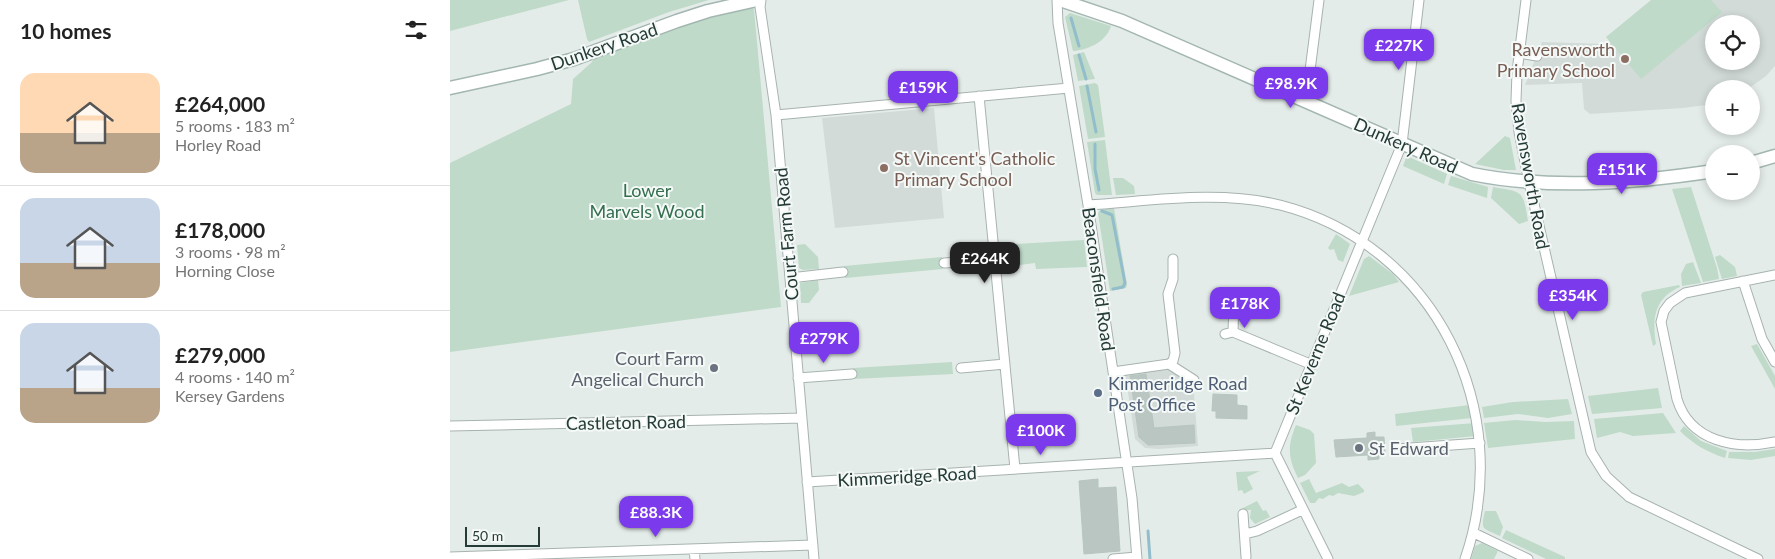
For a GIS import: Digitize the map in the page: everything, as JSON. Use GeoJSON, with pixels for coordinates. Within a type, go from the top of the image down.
{"type":"FeatureCollection","features":[{"type":"Feature","properties":{"kind":"street","name":"Dunkery Road"},"geometry":{"type":"LineString","coordinates":[[450,88],[538,69],[574,59],[708,11],[757,0]]}},
{"type":"Feature","properties":{"kind":"street","name":"Court Farm Road"},"geometry":{"type":"LineString","coordinates":[[762,0],[760,7],[776,115],[814,559]]}},
{"type":"Feature","properties":{"kind":"street","name":"Dunkery Road"},"geometry":{"type":"LineString","coordinates":[[1059,0],[1122,21],[1472,174],[1528,182],[1620,182],[1705,172]]}},
{"type":"Feature","properties":{"kind":"street","name":"Beaconsfield Road"},"geometry":{"type":"LineString","coordinates":[[1059,0],[1058,23],[1113,372],[1137,558]]}},
{"type":"Feature","properties":{"kind":"street"},"geometry":{"type":"LineString","coordinates":[[1303,100],[1308,86],[1319,0]]}},
{"type":"Feature","properties":{"kind":"street","name":"St Keverne Road"},"geometry":{"type":"LineString","coordinates":[[1275,453],[1360,242],[1402,144],[1419,0]]}},
{"type":"Feature","properties":{"kind":"street","name":"Ravensworth Road"},"geometry":{"type":"LineString","coordinates":[[1526,0],[1519,53],[1516,101],[1519,132],[1528,182],[1587,439],[1598,466],[1616,487],[1629,497],[1758,559]]}},
{"type":"Feature","properties":{"kind":"street"},"geometry":{"type":"LineString","coordinates":[[1519,53],[1537,56]]}},
{"type":"Feature","properties":{"kind":"street"},"geometry":{"type":"LineString","coordinates":[[776,115],[1069,88]]}},
{"type":"Feature","properties":{"kind":"street"},"geometry":{"type":"LineString","coordinates":[[979,96],[1014,469]]}},
{"type":"Feature","properties":{"kind":"street"},"geometry":{"type":"LineString","coordinates":[[1760,160],[1775,156]]}},
{"type":"Feature","properties":{"kind":"street"},"geometry":{"type":"LineString","coordinates":[[1088,205],[1215,197],[1248,199],[1308,215],[1360,242],[1395,269],[1416,290],[1454,348],[1469,386],[1478,421],[1480,494],[1474,533],[1465,559]]}},
{"type":"Feature","properties":{"kind":"street"},"geometry":{"type":"LineString","coordinates":[[1113,372],[1169,364],[1173,360],[1175,353],[1168,294],[1173,279],[1173,259]]}},
{"type":"Feature","properties":{"kind":"street"},"geometry":{"type":"LineString","coordinates":[[944,263],[995,260]]}},
{"type":"Feature","properties":{"kind":"street"},"geometry":{"type":"LineString","coordinates":[[790,278],[843,272]]}},
{"type":"Feature","properties":{"kind":"street"},"geometry":{"type":"LineString","coordinates":[[1775,275],[1685,293],[1673,300],[1664,311],[1661,322],[1666,353],[1680,408],[1698,430],[1715,440],[1734,445],[1745,446],[1775,442]]}},
{"type":"Feature","properties":{"kind":"street"},"geometry":{"type":"LineString","coordinates":[[1743,281],[1762,339],[1775,362]]}},
{"type":"Feature","properties":{"kind":"street"},"geometry":{"type":"LineString","coordinates":[[1234,301],[1229,333],[1310,364]]}},
{"type":"Feature","properties":{"kind":"street"},"geometry":{"type":"LineString","coordinates":[[961,368],[1005,364]]}},
{"type":"Feature","properties":{"kind":"street"},"geometry":{"type":"LineString","coordinates":[[1169,364],[1194,380]]}},
{"type":"Feature","properties":{"kind":"street"},"geometry":{"type":"LineString","coordinates":[[798,378],[852,374]]}},
{"type":"Feature","properties":{"kind":"street","name":"Castleton Road"},"geometry":{"type":"LineString","coordinates":[[450,426],[802,418]]}},
{"type":"Feature","properties":{"kind":"street"},"geometry":{"type":"LineString","coordinates":[[1396,449],[1480,443]]}},
{"type":"Feature","properties":{"kind":"street"},"geometry":{"type":"LineString","coordinates":[[1275,453],[1328,559]]}},
{"type":"Feature","properties":{"kind":"street","name":"Kimmeridge Road"},"geometry":{"type":"LineString","coordinates":[[807,482],[1275,453]]}},
{"type":"Feature","properties":{"kind":"street"},"geometry":{"type":"LineString","coordinates":[[1245,534],[1257,531],[1302,510]]}},
{"type":"Feature","properties":{"kind":"street"},"geometry":{"type":"LineString","coordinates":[[1243,514],[1246,557]]}},
{"type":"Feature","properties":{"kind":"street"},"geometry":{"type":"LineString","coordinates":[[1474,533],[1528,559]]}},
{"type":"Feature","properties":{"kind":"street"},"geometry":{"type":"LineString","coordinates":[[450,557],[813,545]]}},
{"type":"Feature","properties":{"kind":"street"},"geometry":{"type":"LineString","coordinates":[[694,549],[695,559]]}},
{"type":"Feature","properties":{"kind":"street"},"geometry":{"type":"LineString","coordinates":[[1113,559],[1137,558]]}},
{"type":"Feature","properties":{"kind":"shaded area","name":"Ravensworth Primary School"},"geometry":{"type":"Polygon","coordinates":[[[1659,0],[1775,0],[1775,66],[1760,80],[1705,80],[1705,105],[1590,114],[1584,109],[1582,83],[1525,85],[1542,42],[1605,44],[1659,0]]]}},
{"type":"Feature","properties":{"kind":"shaded area","name":"St Vincent's Catholic Primary School"},"geometry":{"type":"Polygon","coordinates":[[[934,108],[944,218],[835,228],[822,118],[934,108]]]}},
{"type":"Feature","properties":{"kind":"shaded area"},"geometry":{"type":"Polygon","coordinates":[[[1169,366],[1193,381],[1198,446],[1145,448],[1135,439],[1125,372],[1169,366]]]}},
{"type":"Feature","properties":{"kind":"green space"},"geometry":{"type":"Polygon","coordinates":[[[450,0],[569,0],[450,31],[450,0]]]}},
{"type":"Feature","properties":{"kind":"green space"},"geometry":{"type":"Polygon","coordinates":[[[578,0],[709,0],[669,12],[589,42],[578,0]]]}},
{"type":"Feature","properties":{"kind":"green space"},"geometry":{"type":"Polygon","coordinates":[[[1651,0],[1711,0],[1722,12],[1718,15],[1705,15],[1705,26],[1641,79],[1606,37],[1651,0]]]}},
{"type":"Feature","properties":{"kind":"green space","name":"Lower Marvels Wood"},"geometry":{"type":"Polygon","coordinates":[[[747,7],[754,9],[781,307],[450,352],[450,163],[571,104],[573,79],[591,63],[598,52],[667,27],[747,7]]]}},
{"type":"Feature","properties":{"kind":"green space"},"geometry":{"type":"Polygon","coordinates":[[[1070,13],[1111,26],[1109,32],[1096,44],[1085,49],[1073,51],[1065,17],[1070,13]]]}},
{"type":"Feature","properties":{"kind":"green space"},"geometry":{"type":"Polygon","coordinates":[[[1084,52],[1095,79],[1078,81],[1073,55],[1084,52]]]}},
{"type":"Feature","properties":{"kind":"green space"},"geometry":{"type":"Polygon","coordinates":[[[1095,83],[1098,85],[1105,137],[1088,139],[1079,86],[1095,83]]]}},
{"type":"Feature","properties":{"kind":"green space"},"geometry":{"type":"Polygon","coordinates":[[[1505,136],[1510,138],[1516,170],[1504,170],[1475,164],[1505,136]]]}},
{"type":"Feature","properties":{"kind":"green space"},"geometry":{"type":"Polygon","coordinates":[[[1105,140],[1112,195],[1097,195],[1095,193],[1087,142],[1105,140]]]}},
{"type":"Feature","properties":{"kind":"green space"},"geometry":{"type":"Polygon","coordinates":[[[1409,157],[1447,174],[1444,184],[1403,166],[1406,158],[1409,157]]]}},
{"type":"Feature","properties":{"kind":"green space"},"geometry":{"type":"Polygon","coordinates":[[[1451,176],[1488,187],[1487,198],[1448,185],[1451,176]]]}},
{"type":"Feature","properties":{"kind":"green space"},"geometry":{"type":"Polygon","coordinates":[[[1113,178],[1123,178],[1134,186],[1135,194],[1116,195],[1113,178]]]}},
{"type":"Feature","properties":{"kind":"green space"},"geometry":{"type":"Polygon","coordinates":[[[1493,187],[1520,194],[1525,203],[1528,221],[1519,224],[1491,198],[1493,187]]]}},
{"type":"Feature","properties":{"kind":"green space"},"geometry":{"type":"Polygon","coordinates":[[[1691,187],[1719,279],[1703,282],[1672,189],[1691,187]]]}},
{"type":"Feature","properties":{"kind":"green space"},"geometry":{"type":"Polygon","coordinates":[[[1114,208],[1127,285],[1126,288],[1110,291],[1098,213],[1100,210],[1114,208]]]}},
{"type":"Feature","properties":{"kind":"green space"},"geometry":{"type":"Polygon","coordinates":[[[1336,234],[1350,244],[1343,262],[1338,260],[1334,249],[1330,250],[1328,248],[1336,234]]]}},
{"type":"Feature","properties":{"kind":"green space"},"geometry":{"type":"Polygon","coordinates":[[[1084,240],[1087,267],[1036,269],[1035,263],[1003,267],[1001,245],[1084,240]]]}},
{"type":"Feature","properties":{"kind":"green space"},"geometry":{"type":"Polygon","coordinates":[[[805,244],[818,257],[819,269],[803,270],[799,268],[797,245],[805,244]]]}},
{"type":"Feature","properties":{"kind":"green space"},"geometry":{"type":"Polygon","coordinates":[[[1720,255],[1735,267],[1737,276],[1722,279],[1715,257],[1720,255]]]}},
{"type":"Feature","properties":{"kind":"green space"},"geometry":{"type":"Polygon","coordinates":[[[1369,256],[1393,274],[1399,282],[1349,296],[1364,259],[1369,256]]]}},
{"type":"Feature","properties":{"kind":"green space"},"geometry":{"type":"Polygon","coordinates":[[[942,257],[943,269],[845,278],[844,266],[942,257]]]}},
{"type":"Feature","properties":{"kind":"green space"},"geometry":{"type":"Polygon","coordinates":[[[1693,262],[1701,283],[1682,286],[1681,274],[1686,264],[1693,262]]]}},
{"type":"Feature","properties":{"kind":"green space"},"geometry":{"type":"Polygon","coordinates":[[[818,280],[819,290],[809,303],[801,303],[800,283],[818,280]]]}},
{"type":"Feature","properties":{"kind":"green space"},"geometry":{"type":"Polygon","coordinates":[[[1679,285],[1680,287],[1665,297],[1657,310],[1654,326],[1656,344],[1653,346],[1641,295],[1643,292],[1679,285]]]}},
{"type":"Feature","properties":{"kind":"green space"},"geometry":{"type":"Polygon","coordinates":[[[1757,344],[1775,376],[1775,389],[1751,346],[1757,344]]]}},
{"type":"Feature","properties":{"kind":"green space"},"geometry":{"type":"Polygon","coordinates":[[[952,362],[953,374],[854,379],[853,368],[952,362]]]}},
{"type":"Feature","properties":{"kind":"green space"},"geometry":{"type":"Polygon","coordinates":[[[1658,388],[1662,408],[1592,414],[1588,396],[1658,388]]]}},
{"type":"Feature","properties":{"kind":"green space"},"geometry":{"type":"Polygon","coordinates":[[[1568,399],[1572,414],[1548,418],[1518,414],[1484,418],[1482,407],[1513,402],[1568,399]]]}},
{"type":"Feature","properties":{"kind":"green space"},"geometry":{"type":"Polygon","coordinates":[[[1470,405],[1472,418],[1396,426],[1395,414],[1470,405]]]}},
{"type":"Feature","properties":{"kind":"green space"},"geometry":{"type":"Polygon","coordinates":[[[1663,413],[1676,433],[1633,436],[1620,432],[1597,438],[1594,419],[1663,413]]]}},
{"type":"Feature","properties":{"kind":"green space"},"geometry":{"type":"Polygon","coordinates":[[[1515,420],[1574,421],[1575,439],[1488,448],[1484,423],[1515,420]]]}},
{"type":"Feature","properties":{"kind":"green space"},"geometry":{"type":"Polygon","coordinates":[[[1475,423],[1476,436],[1413,442],[1411,428],[1475,423]]]}},
{"type":"Feature","properties":{"kind":"green space"},"geometry":{"type":"Polygon","coordinates":[[[1296,425],[1310,430],[1314,434],[1316,463],[1305,475],[1298,478],[1292,464],[1290,452],[1291,439],[1296,425]]]}},
{"type":"Feature","properties":{"kind":"green space"},"geometry":{"type":"Polygon","coordinates":[[[1684,426],[1701,441],[1727,451],[1725,458],[1695,444],[1680,431],[1684,426]]]}},
{"type":"Feature","properties":{"kind":"green space"},"geometry":{"type":"Polygon","coordinates":[[[1775,449],[1775,456],[1751,460],[1728,458],[1729,452],[1754,452],[1775,449]]]}},
{"type":"Feature","properties":{"kind":"green space"},"geometry":{"type":"Polygon","coordinates":[[[1260,471],[1247,477],[1253,489],[1244,494],[1242,490],[1238,491],[1236,472],[1260,471]]]}},
{"type":"Feature","properties":{"kind":"green space"},"geometry":{"type":"Polygon","coordinates":[[[1309,479],[1316,493],[1342,483],[1349,487],[1358,484],[1364,492],[1354,496],[1338,493],[1323,499],[1319,498],[1315,503],[1310,503],[1300,483],[1309,479]]]}},
{"type":"Feature","properties":{"kind":"green space"},"geometry":{"type":"Polygon","coordinates":[[[1257,501],[1263,511],[1266,510],[1270,517],[1255,524],[1250,518],[1251,510],[1239,510],[1257,501]]]}},
{"type":"Feature","properties":{"kind":"green space"},"geometry":{"type":"Polygon","coordinates":[[[1485,511],[1496,511],[1503,527],[1500,536],[1484,528],[1485,511]]]}},
{"type":"Feature","properties":{"kind":"green space"},"geometry":{"type":"Polygon","coordinates":[[[1506,530],[1565,557],[1565,559],[1546,559],[1502,538],[1506,530]]]}},
{"type":"Feature","properties":{"kind":"green space"},"geometry":{"type":"Polygon","coordinates":[[[1482,543],[1498,551],[1494,559],[1471,559],[1475,546],[1482,543]]]}},
{"type":"Feature","properties":{"kind":"building"},"geometry":{"type":"Polygon","coordinates":[[[1146,374],[1154,428],[1194,425],[1195,443],[1148,445],[1139,437],[1130,376],[1146,374]]]}},
{"type":"Feature","properties":{"kind":"building"},"geometry":{"type":"Polygon","coordinates":[[[1213,394],[1237,395],[1237,405],[1247,406],[1247,419],[1216,418],[1216,411],[1212,411],[1213,394]]]}},
{"type":"Feature","properties":{"kind":"building","name":"St Edward"},"geometry":{"type":"Polygon","coordinates":[[[1375,432],[1375,437],[1384,437],[1385,453],[1379,454],[1379,459],[1368,460],[1368,455],[1336,457],[1334,440],[1367,438],[1367,433],[1375,432]]]}},
{"type":"Feature","properties":{"kind":"building"},"geometry":{"type":"Polygon","coordinates":[[[1098,479],[1098,488],[1116,487],[1120,551],[1084,554],[1079,481],[1098,479]]]}},
{"type":"Feature","properties":{"kind":"waterway"},"geometry":{"type":"LineString","coordinates":[[1071,18],[1079,46]]}},
{"type":"Feature","properties":{"kind":"waterway"},"geometry":{"type":"LineString","coordinates":[[1079,55],[1086,79]]}},
{"type":"Feature","properties":{"kind":"waterway"},"geometry":{"type":"LineString","coordinates":[[1087,86],[1096,132]]}},
{"type":"Feature","properties":{"kind":"waterway"},"geometry":{"type":"LineString","coordinates":[[1095,144],[1095,169],[1099,190]]}},
{"type":"Feature","properties":{"kind":"waterway"},"geometry":{"type":"LineString","coordinates":[[1102,211],[1112,215],[1125,283],[1123,287],[1113,289]]}},
{"type":"Feature","properties":{"kind":"waterway"},"geometry":{"type":"LineString","coordinates":[[1148,531],[1150,559]]}},
{"type":"Feature","properties":{"kind":"place","name":"Ravensworth Primary School"},"geometry":{"type":"Point","coordinates":[1625,59]}},
{"type":"Feature","properties":{"kind":"place","name":"St Vincent's Catholic Primary School"},"geometry":{"type":"Point","coordinates":[884,168]}},
{"type":"Feature","properties":{"kind":"place","name":"Court Farm Angelical Church"},"geometry":{"type":"Point","coordinates":[714,368]}},
{"type":"Feature","properties":{"kind":"place","name":"Kimmeridge Road Post Office"},"geometry":{"type":"Point","coordinates":[1098,393]}},
{"type":"Feature","properties":{"kind":"place","name":"St Edward"},"geometry":{"type":"Point","coordinates":[1359,448]}}]}
